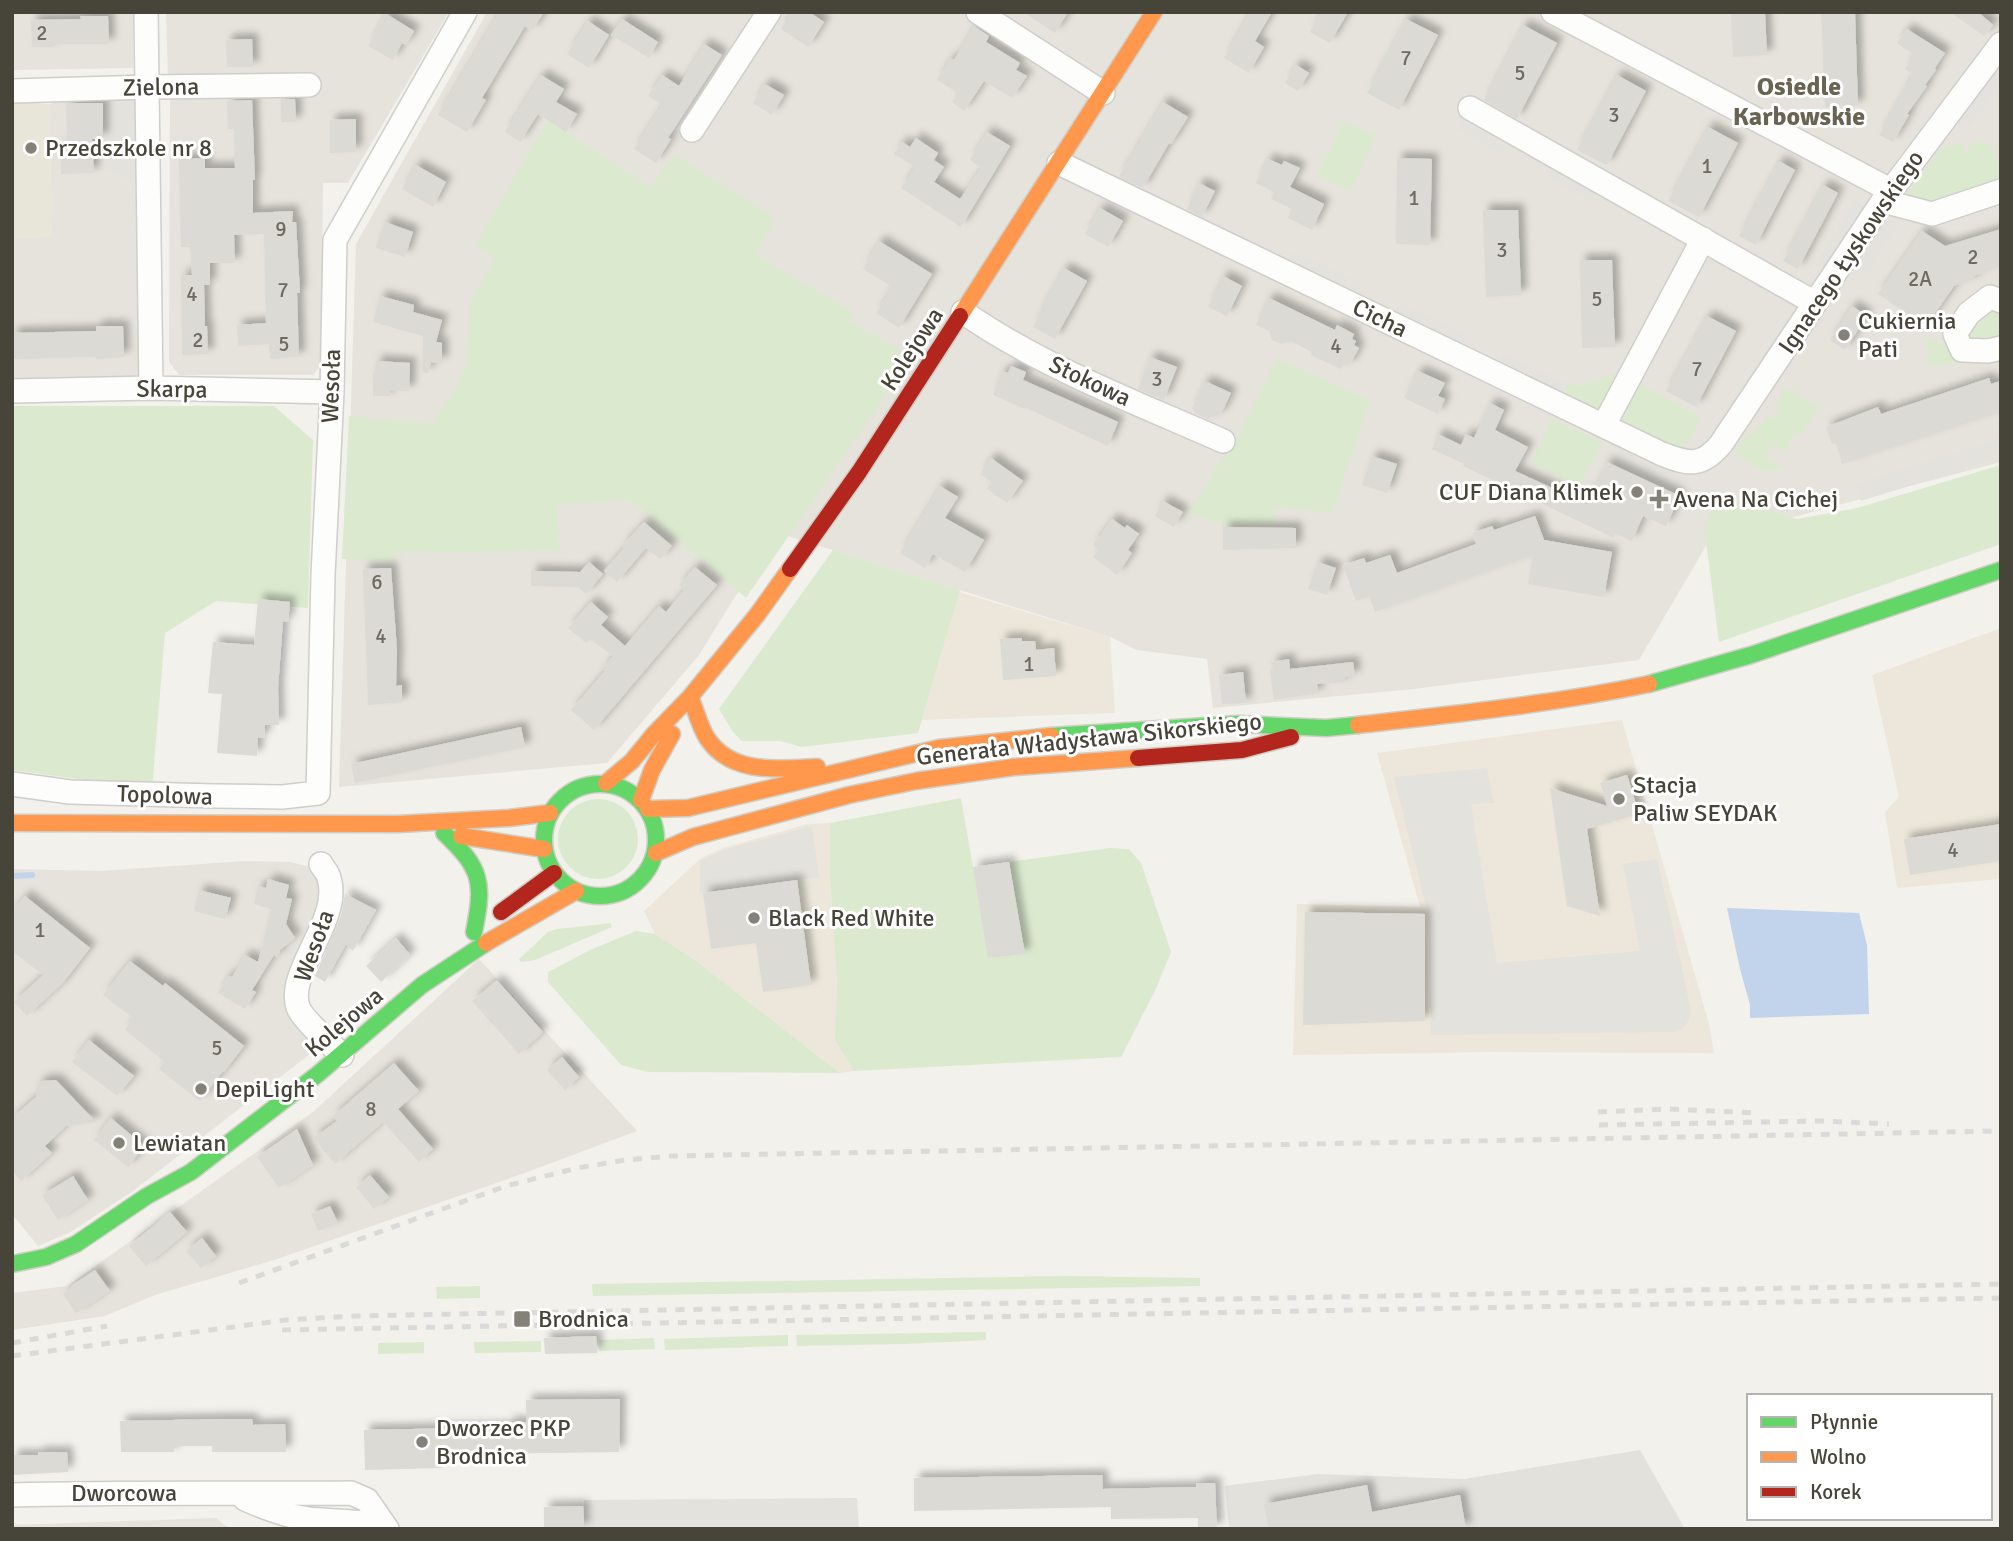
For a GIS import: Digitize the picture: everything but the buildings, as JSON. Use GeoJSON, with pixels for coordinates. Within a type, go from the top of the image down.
{"type":"FeatureCollection","features":[{"type":"Feature","properties":{"kind":"main road","name":"Kolejowa"},"geometry":{"type":"LineString","coordinates":[[606,783],[632,761],[653,734],[690,697],[757,615],[859,472],[1154,12]]}},
{"type":"Feature","properties":{"kind":"main road","name":"Generała Władysława Sikorskiego"},"geometry":{"type":"LineString","coordinates":[[656,853],[693,837],[916,780],[1014,767],[1242,750],[1326,728],[1503,709],[1601,694],[1653,683],[1751,655],[2001,570]]}},
{"type":"Feature","properties":{"kind":"main road","name":"Kolejowa"},"geometry":{"type":"LineString","coordinates":[[645,805],[652,770],[690,697]]}},
{"type":"Feature","properties":{"kind":"main road"},"geometry":{"type":"LineString","coordinates":[[690,697],[706,736],[714,748],[741,765],[758,769],[858,766]]}},
{"type":"Feature","properties":{"kind":"main road","name":"Generała Władysława Sikorskiego"},"geometry":{"type":"LineString","coordinates":[[645,805],[688,808],[939,748],[1031,737],[1238,724],[1326,728]]}},
{"type":"Feature","properties":{"kind":"main road"},"geometry":{"type":"LineString","coordinates":[[606,783],[631,792],[645,805],[654,822],[656,853],[650,868],[639,881],[625,891],[609,896],[592,896],[576,891],[554,873],[544,849],[544,831],[550,813],[560,800],[573,790],[589,784],[606,783]]}},
{"type":"Feature","properties":{"kind":"main road"},"geometry":{"type":"LineString","coordinates":[[12,823],[398,824],[550,813]]}},
{"type":"Feature","properties":{"kind":"main road"},"geometry":{"type":"LineString","coordinates":[[398,824],[544,849]]}},
{"type":"Feature","properties":{"kind":"main road"},"geometry":{"type":"LineString","coordinates":[[444,833],[465,853],[479,883],[479,904],[469,935],[554,873]]}},
{"type":"Feature","properties":{"kind":"main road","name":"Kolejowa"},"geometry":{"type":"LineString","coordinates":[[12,1264],[46,1256],[76,1244],[147,1196],[191,1172],[230,1143],[331,1047],[450,965],[576,891]]}},
{"type":"Feature","properties":{"kind":"main road","name":"Kolejowa"},"geometry":{"type":"LineString","coordinates":[[384,997],[435,958]]}},
{"type":"Feature","properties":{"kind":"main road","name":"Kolejowa"},"geometry":{"type":"LineString","coordinates":[[147,1196],[180,1162],[214,1134],[230,1143]]}},
{"type":"Feature","properties":{"kind":"street"},"geometry":{"type":"LineString","coordinates":[[146,12],[151,388]]}},
{"type":"Feature","properties":{"kind":"street","name":"Wesoła"},"geometry":{"type":"LineString","coordinates":[[318,793],[335,240],[465,12]]}},
{"type":"Feature","properties":{"kind":"street"},"geometry":{"type":"LineString","coordinates":[[692,130],[769,12]]}},
{"type":"Feature","properties":{"kind":"street"},"geometry":{"type":"LineString","coordinates":[[978,12],[1103,93]]}},
{"type":"Feature","properties":{"kind":"street"},"geometry":{"type":"LineString","coordinates":[[1553,12],[1887,196],[1933,214],[2001,191]]}},
{"type":"Feature","properties":{"kind":"street","name":"Ignacego Łyskowskiego"},"geometry":{"type":"LineString","coordinates":[[1704,460],[1721,444],[1887,196],[2001,44]]}},
{"type":"Feature","properties":{"kind":"street","name":"Zielona"},"geometry":{"type":"LineString","coordinates":[[12,91],[309,85]]}},
{"type":"Feature","properties":{"kind":"street"},"geometry":{"type":"LineString","coordinates":[[1471,108],[1815,303]]}},
{"type":"Feature","properties":{"kind":"street","name":"Cicha"},"geometry":{"type":"LineString","coordinates":[[1059,163],[1680,460],[1693,463],[1704,460]]}},
{"type":"Feature","properties":{"kind":"street"},"geometry":{"type":"LineString","coordinates":[[1604,425],[1703,239]]}},
{"type":"Feature","properties":{"kind":"street"},"geometry":{"type":"LineString","coordinates":[[2001,301],[1990,297],[1969,313],[1955,334],[1962,350],[1987,351],[2001,348]]}},
{"type":"Feature","properties":{"kind":"street","name":"Stokowa"},"geometry":{"type":"LineString","coordinates":[[963,312],[990,331],[1064,371],[1223,441]]}},
{"type":"Feature","properties":{"kind":"street","name":"Skarpa"},"geometry":{"type":"LineString","coordinates":[[12,391],[151,388],[332,392]]}},
{"type":"Feature","properties":{"kind":"street","name":"Topolowa"},"geometry":{"type":"LineString","coordinates":[[12,784],[70,792],[188,796],[282,797],[318,793]]}},
{"type":"Feature","properties":{"kind":"street","name":"Wesoła"},"geometry":{"type":"LineString","coordinates":[[321,864],[329,878],[331,898],[323,926],[300,978],[297,994],[298,1008],[331,1047]]}},
{"type":"Feature","properties":{"kind":"street","name":"Dworcowa"},"geometry":{"type":"LineString","coordinates":[[12,1495],[236,1494],[286,1514],[355,1521],[386,1529]]}},
{"type":"Feature","properties":{"kind":"shaded area"},"geometry":{"type":"Polygon","coordinates":[[[12,12],[133,12],[133,68],[12,70],[12,12]]]}},
{"type":"Feature","properties":{"kind":"shaded area"},"geometry":{"type":"Polygon","coordinates":[[[166,12],[449,12],[348,183],[323,183],[321,365],[313,375],[179,375],[169,362],[170,98],[316,96],[318,77],[168,78],[166,12]]]}},
{"type":"Feature","properties":{"kind":"shaded area"},"geometry":{"type":"Polygon","coordinates":[[[487,12],[2001,12],[2001,462],[1710,539],[1639,660],[1414,689],[1213,708],[1207,659],[1137,650],[1110,637],[775,532],[699,655],[607,763],[339,787],[356,244],[487,12]]]}},
{"type":"Feature","properties":{"kind":"shaded area"},"geometry":{"type":"Polygon","coordinates":[[[2001,58],[2001,84],[1970,125],[1958,117],[2001,58]]]}},
{"type":"Feature","properties":{"kind":"shaded area"},"geometry":{"type":"Polygon","coordinates":[[[137,97],[143,377],[12,380],[12,238],[52,237],[54,191],[51,191],[49,104],[137,97]]]}},
{"type":"Feature","properties":{"kind":"shaded area"},"geometry":{"type":"Polygon","coordinates":[[[137,98],[139,187],[107,168],[104,100],[137,98]]]}},
{"type":"Feature","properties":{"kind":"shaded area","name":"Przedszkole nr 8"},"geometry":{"type":"Polygon","coordinates":[[[12,101],[49,104],[51,191],[54,191],[52,237],[12,238],[12,101]]]}},
{"type":"Feature","properties":{"kind":"shaded area"},"geometry":{"type":"Polygon","coordinates":[[[1465,119],[1510,145],[1504,155],[1459,130],[1465,119]]]}},
{"type":"Feature","properties":{"kind":"shaded area"},"geometry":{"type":"Polygon","coordinates":[[[1556,163],[1599,187],[1591,201],[1548,177],[1556,163]]]}},
{"type":"Feature","properties":{"kind":"shaded area"},"geometry":{"type":"Polygon","coordinates":[[[1856,201],[1869,209],[1828,268],[1817,261],[1856,201]]]}},
{"type":"Feature","properties":{"kind":"shaded area"},"geometry":{"type":"Polygon","coordinates":[[[1890,214],[1904,216],[1865,276],[1853,269],[1890,214]]]}},
{"type":"Feature","properties":{"kind":"shaded area"},"geometry":{"type":"Polygon","coordinates":[[[1293,251],[1360,283],[1353,299],[1286,267],[1293,251]]]}},
{"type":"Feature","properties":{"kind":"shaded area"},"geometry":{"type":"Polygon","coordinates":[[[1401,303],[1464,333],[1456,350],[1393,319],[1401,303]]]}},
{"type":"Feature","properties":{"kind":"shaded area"},"geometry":{"type":"Polygon","coordinates":[[[1503,353],[1568,384],[1561,397],[1497,366],[1503,353]]]}},
{"type":"Feature","properties":{"kind":"shaded area"},"geometry":{"type":"Polygon","coordinates":[[[2001,438],[2001,457],[1861,501],[1856,484],[2001,438]]]}},
{"type":"Feature","properties":{"kind":"shaded area"},"geometry":{"type":"Polygon","coordinates":[[[1615,445],[1689,480],[1684,490],[1611,455],[1615,445]]]}},
{"type":"Feature","properties":{"kind":"shaded area"},"geometry":{"type":"Polygon","coordinates":[[[959,592],[1110,637],[1115,713],[922,720],[959,592]]]}},
{"type":"Feature","properties":{"kind":"shaded area"},"geometry":{"type":"Polygon","coordinates":[[[2001,628],[2001,879],[1897,888],[1885,812],[1899,797],[1872,675],[2001,628]]]}},
{"type":"Feature","properties":{"kind":"shaded area"},"geometry":{"type":"Polygon","coordinates":[[[1622,720],[1709,1024],[1714,1053],[1293,1055],[1297,904],[1420,907],[1377,753],[1622,720]]]}},
{"type":"Feature","properties":{"kind":"shaded area"},"geometry":{"type":"Polygon","coordinates":[[[1487,768],[1494,803],[1471,804],[1497,963],[1640,951],[1623,864],[1657,859],[1691,1014],[1686,1026],[1675,1032],[1431,1035],[1428,914],[1394,777],[1487,768]]]}},
{"type":"Feature","properties":{"kind":"shaded area"},"geometry":{"type":"Polygon","coordinates":[[[830,823],[830,877],[837,983],[836,1040],[854,1071],[840,1073],[695,960],[655,934],[644,911],[701,858],[723,848],[808,824],[830,823]]]}},
{"type":"Feature","properties":{"kind":"shaded area"},"geometry":{"type":"Polygon","coordinates":[[[812,826],[819,877],[700,893],[700,861],[724,850],[812,826]]]}},
{"type":"Feature","properties":{"kind":"shaded area"},"geometry":{"type":"Polygon","coordinates":[[[245,861],[290,862],[311,867],[322,883],[322,905],[285,991],[289,1014],[306,1032],[312,1043],[310,1054],[133,1191],[69,1233],[38,1246],[12,1214],[12,869],[102,871],[245,861]]]}},
{"type":"Feature","properties":{"kind":"shaded area"},"geometry":{"type":"Polygon","coordinates":[[[479,959],[637,1131],[274,1260],[155,1295],[105,1316],[12,1330],[12,1293],[67,1286],[313,1112],[479,959]]]}},
{"type":"Feature","properties":{"kind":"shaded area"},"geometry":{"type":"Polygon","coordinates":[[[1640,1450],[1685,1529],[1229,1529],[1225,1486],[1317,1474],[1464,1479],[1640,1450]]]}},
{"type":"Feature","properties":{"kind":"shaded area"},"geometry":{"type":"Polygon","coordinates":[[[857,1498],[859,1529],[584,1529],[584,1500],[857,1498]]]}},
{"type":"Feature","properties":{"kind":"shaded area"},"geometry":{"type":"Polygon","coordinates":[[[216,1518],[230,1529],[12,1529],[12,1525],[216,1518]]]}},
{"type":"Feature","properties":{"kind":"green space"},"geometry":{"type":"Polygon","coordinates":[[[548,120],[651,187],[674,154],[775,218],[756,255],[855,313],[851,322],[912,357],[746,598],[631,500],[557,504],[559,550],[393,553],[392,562],[342,559],[349,416],[433,423],[465,371],[471,299],[495,259],[475,245],[548,120]]]}},
{"type":"Feature","properties":{"kind":"green space"},"geometry":{"type":"Polygon","coordinates":[[[1344,121],[1376,136],[1350,191],[1317,175],[1344,121]]]}},
{"type":"Feature","properties":{"kind":"green space"},"geometry":{"type":"Polygon","coordinates":[[[1980,140],[1996,150],[1992,156],[2001,162],[2001,183],[1932,203],[1905,198],[1939,151],[1946,146],[1964,143],[1961,148],[1966,153],[1972,143],[1977,144],[1980,140]]]}},
{"type":"Feature","properties":{"kind":"green space"},"geometry":{"type":"Polygon","coordinates":[[[2001,304],[2001,341],[1969,340],[1966,334],[1984,307],[2001,304]]]}},
{"type":"Feature","properties":{"kind":"green space"},"geometry":{"type":"Polygon","coordinates":[[[1929,337],[1961,356],[1961,363],[1932,366],[1928,364],[1929,337]]]}},
{"type":"Feature","properties":{"kind":"green space"},"geometry":{"type":"Polygon","coordinates":[[[1277,359],[1370,400],[1332,513],[1275,507],[1275,524],[1231,526],[1188,513],[1241,430],[1277,359]]]}},
{"type":"Feature","properties":{"kind":"green space"},"geometry":{"type":"Polygon","coordinates":[[[1625,370],[1605,406],[1598,409],[1588,409],[1561,397],[1569,383],[1579,386],[1625,370]]]}},
{"type":"Feature","properties":{"kind":"green space"},"geometry":{"type":"Polygon","coordinates":[[[1634,381],[1701,417],[1682,453],[1625,429],[1621,413],[1634,381]]]}},
{"type":"Feature","properties":{"kind":"green space"},"geometry":{"type":"Polygon","coordinates":[[[1786,388],[1820,408],[1801,434],[1794,433],[1785,451],[1771,445],[1765,458],[1783,466],[1780,469],[1761,470],[1736,453],[1735,449],[1767,416],[1772,420],[1780,408],[1775,404],[1786,388]]]}},
{"type":"Feature","properties":{"kind":"green space"},"geometry":{"type":"Polygon","coordinates":[[[12,406],[274,406],[313,440],[308,608],[216,601],[165,633],[152,789],[12,770],[12,406]]]}},
{"type":"Feature","properties":{"kind":"green space"},"geometry":{"type":"Polygon","coordinates":[[[1552,419],[1602,442],[1580,486],[1531,463],[1552,419]]]}},
{"type":"Feature","properties":{"kind":"green space"},"geometry":{"type":"Polygon","coordinates":[[[2001,465],[2001,544],[1719,642],[1704,526],[1718,496],[1797,519],[1857,508],[2001,465]]]}},
{"type":"Feature","properties":{"kind":"green space"},"geometry":{"type":"Polygon","coordinates":[[[833,550],[960,590],[918,733],[802,747],[780,741],[742,741],[719,709],[833,550]]]}},
{"type":"Feature","properties":{"kind":"green space"},"geometry":{"type":"Polygon","coordinates":[[[961,798],[989,958],[1024,953],[1009,862],[1110,848],[1129,849],[1141,863],[1171,952],[1155,991],[1121,1057],[854,1071],[835,1040],[837,983],[830,877],[830,823],[961,798]]]}},
{"type":"Feature","properties":{"kind":"green space"},"geometry":{"type":"Polygon","coordinates":[[[598,799],[613,802],[626,811],[635,824],[638,839],[635,854],[626,867],[613,876],[598,879],[583,876],[570,867],[561,854],[558,839],[561,824],[570,811],[583,802],[598,799]]]}},
{"type":"Feature","properties":{"kind":"green space"},"geometry":{"type":"Polygon","coordinates":[[[611,923],[612,927],[535,960],[521,962],[519,959],[548,932],[611,923]]]}},
{"type":"Feature","properties":{"kind":"green space"},"geometry":{"type":"Polygon","coordinates":[[[636,931],[655,934],[695,960],[840,1073],[648,1072],[621,1065],[548,982],[548,972],[592,949],[636,931]]]}},
{"type":"Feature","properties":{"kind":"green space"},"geometry":{"type":"Polygon","coordinates":[[[1067,1276],[1200,1278],[1200,1286],[593,1296],[592,1284],[1067,1276]]]}},
{"type":"Feature","properties":{"kind":"green space"},"geometry":{"type":"Polygon","coordinates":[[[480,1286],[480,1298],[437,1299],[436,1287],[480,1286]]]}},
{"type":"Feature","properties":{"kind":"green space"},"geometry":{"type":"Polygon","coordinates":[[[986,1332],[986,1340],[797,1346],[796,1335],[986,1332]]]}},
{"type":"Feature","properties":{"kind":"green space"},"geometry":{"type":"Polygon","coordinates":[[[788,1335],[788,1346],[665,1350],[664,1339],[788,1335]]]}},
{"type":"Feature","properties":{"kind":"green space"},"geometry":{"type":"Polygon","coordinates":[[[654,1338],[655,1349],[599,1351],[599,1340],[654,1338]]]}},
{"type":"Feature","properties":{"kind":"green space"},"geometry":{"type":"Polygon","coordinates":[[[541,1341],[541,1352],[475,1353],[474,1342],[541,1341]]]}},
{"type":"Feature","properties":{"kind":"green space"},"geometry":{"type":"Polygon","coordinates":[[[424,1342],[424,1353],[378,1354],[378,1343],[424,1342]]]}},
{"type":"Feature","properties":{"kind":"water"},"geometry":{"type":"Polygon","coordinates":[[[1727,908],[1859,913],[1867,945],[1869,1014],[1750,1018],[1750,1005],[1727,908]]]}},
{"type":"Feature","properties":{"kind":"waterway"},"geometry":{"type":"LineString","coordinates":[[12,876],[32,875]]}},
{"type":"Feature","properties":{"kind":"railway"},"geometry":{"type":"LineString","coordinates":[[1598,1112],[1668,1109],[1759,1113]]}},
{"type":"Feature","properties":{"kind":"railway"},"geometry":{"type":"LineString","coordinates":[[1599,1125],[1821,1121],[1889,1124]]}},
{"type":"Feature","properties":{"kind":"railway"},"geometry":{"type":"LineString","coordinates":[[239,1283],[506,1186],[577,1168],[672,1156],[2001,1131]]}},
{"type":"Feature","properties":{"kind":"railway"},"geometry":{"type":"LineString","coordinates":[[12,1356],[286,1320],[355,1316],[2001,1284]]}},
{"type":"Feature","properties":{"kind":"railway"},"geometry":{"type":"LineString","coordinates":[[282,1330],[2001,1298]]}},
{"type":"Feature","properties":{"kind":"railway"},"geometry":{"type":"LineString","coordinates":[[12,1343],[107,1326]]}},
{"type":"Feature","properties":{"kind":"traffic: fast"},"geometry":{"type":"LineString","coordinates":[[1649,684],[1751,655],[2001,570]]}},
{"type":"Feature","properties":{"kind":"traffic: fast"},"geometry":{"type":"LineString","coordinates":[[1051,736],[1238,724],[1326,728],[1358,725]]}},
{"type":"Feature","properties":{"kind":"traffic: fast"},"geometry":{"type":"LineString","coordinates":[[600,784],[622,788],[640,800],[652,818],[656,840],[652,862],[640,880],[622,892],[600,896],[578,892],[560,880],[548,862],[544,840],[548,818],[560,800],[578,788],[600,784]]}},
{"type":"Feature","properties":{"kind":"traffic: fast"},"geometry":{"type":"LineString","coordinates":[[444,833],[466,857],[477,877],[479,900],[474,932]]}},
{"type":"Feature","properties":{"kind":"traffic: fast"},"geometry":{"type":"LineString","coordinates":[[12,1264],[46,1257],[76,1244],[147,1196],[191,1172],[318,1074],[422,985],[486,943]]}},
{"type":"Feature","properties":{"kind":"traffic: slow"},"geometry":{"type":"LineString","coordinates":[[960,316],[1154,12]]}},
{"type":"Feature","properties":{"kind":"traffic: slow"},"geometry":{"type":"LineString","coordinates":[[606,783],[632,761],[690,697],[757,615],[790,569]]}},
{"type":"Feature","properties":{"kind":"traffic: slow"},"geometry":{"type":"LineString","coordinates":[[1358,725],[1540,703],[1649,684]]}},
{"type":"Feature","properties":{"kind":"traffic: slow"},"geometry":{"type":"LineString","coordinates":[[690,697],[707,738],[717,750],[729,758],[756,767],[817,767]]}},
{"type":"Feature","properties":{"kind":"traffic: slow"},"geometry":{"type":"LineString","coordinates":[[641,800],[652,770],[672,734]]}},
{"type":"Feature","properties":{"kind":"traffic: slow"},"geometry":{"type":"LineString","coordinates":[[648,809],[688,808],[939,748],[1051,736]]}},
{"type":"Feature","properties":{"kind":"traffic: slow"},"geometry":{"type":"LineString","coordinates":[[656,853],[693,837],[849,795],[916,781],[1014,767],[1138,758]]}},
{"type":"Feature","properties":{"kind":"traffic: slow"},"geometry":{"type":"LineString","coordinates":[[12,823],[398,824],[550,813]]}},
{"type":"Feature","properties":{"kind":"traffic: slow"},"geometry":{"type":"LineString","coordinates":[[461,836],[544,849]]}},
{"type":"Feature","properties":{"kind":"traffic: slow"},"geometry":{"type":"LineString","coordinates":[[486,943],[576,891]]}},
{"type":"Feature","properties":{"kind":"traffic: jam"},"geometry":{"type":"LineString","coordinates":[[790,569],[859,472],[960,316]]}},
{"type":"Feature","properties":{"kind":"traffic: jam"},"geometry":{"type":"LineString","coordinates":[[1138,758],[1242,750],[1291,737]]}},
{"type":"Feature","properties":{"kind":"traffic: jam"},"geometry":{"type":"LineString","coordinates":[[501,912],[554,873]]}},
{"type":"Feature","properties":{"kind":"place","name":"Przedszkole nr 8"},"geometry":{"type":"Point","coordinates":[31,148]}},
{"type":"Feature","properties":{"kind":"place","name":"Cukiernia Pati"},"geometry":{"type":"Point","coordinates":[1844,335]}},
{"type":"Feature","properties":{"kind":"place","name":"CUF Diana Klimek"},"geometry":{"type":"Point","coordinates":[1637,492]}},
{"type":"Feature","properties":{"kind":"place","name":"Avena Na Cichej"},"geometry":{"type":"Point","coordinates":[1659,499]}},
{"type":"Feature","properties":{"kind":"place","name":"Stacja Paliw SEYDAK"},"geometry":{"type":"Point","coordinates":[1619,799]}},
{"type":"Feature","properties":{"kind":"place","name":"Black Red White"},"geometry":{"type":"Point","coordinates":[754,918]}},
{"type":"Feature","properties":{"kind":"place","name":"DepiLight"},"geometry":{"type":"Point","coordinates":[201,1089]}},
{"type":"Feature","properties":{"kind":"place","name":"Lewiatan"},"geometry":{"type":"Point","coordinates":[119,1143]}},
{"type":"Feature","properties":{"kind":"place","name":"Brodnica"},"geometry":{"type":"Point","coordinates":[522,1319]}},
{"type":"Feature","properties":{"kind":"place","name":"Dworzec PKP Brodnica"},"geometry":{"type":"Point","coordinates":[422,1442]}},
{"type":"Feature","properties":{"kind":"district","name":"Osiedle Karbowskie"},"geometry":{"type":"Point","coordinates":[1799,101]}}]}
